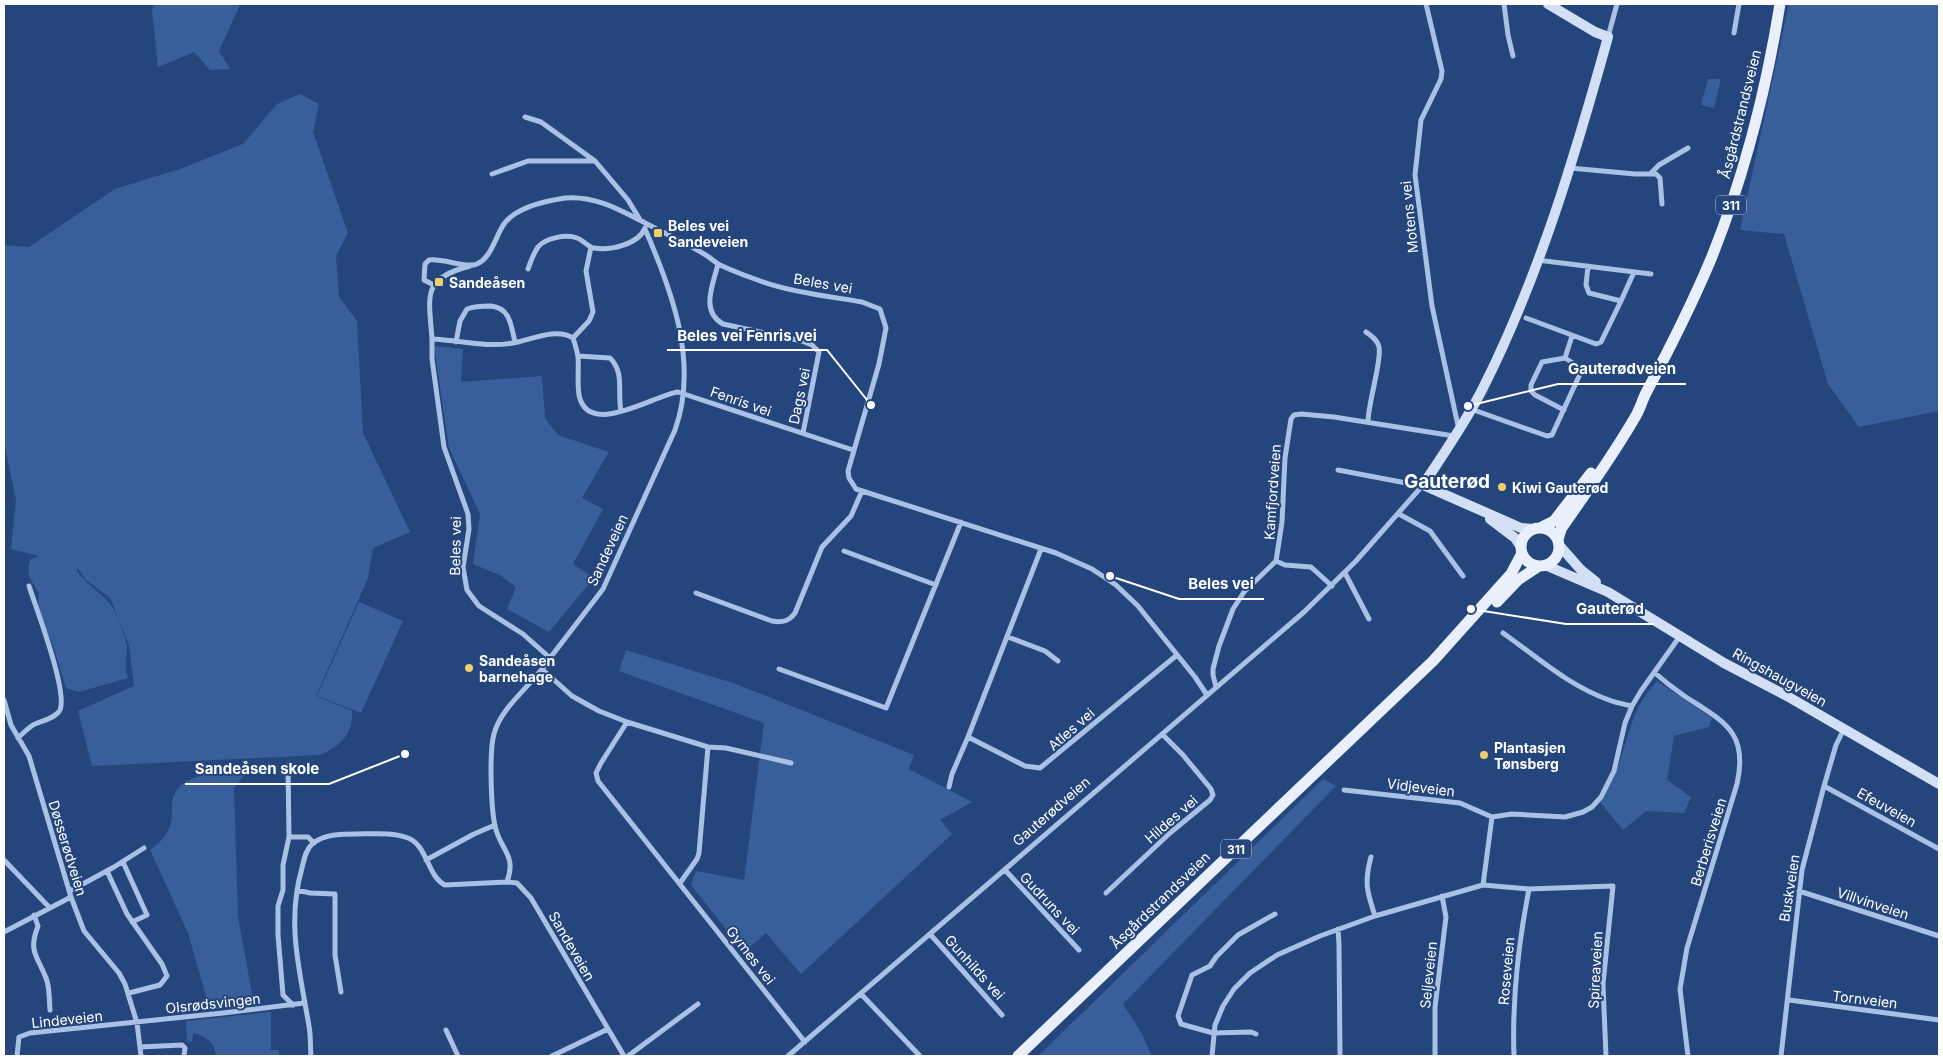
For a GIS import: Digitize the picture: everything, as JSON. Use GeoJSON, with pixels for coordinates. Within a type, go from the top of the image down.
{"type":"FeatureCollection","features":[{"type":"Feature","properties":{"kind":"main road"},"geometry":{"type":"LineString","coordinates":[[1548,4],[1595,32],[1608,37]]}},
{"type":"Feature","properties":{"kind":"main road","name":"Åsgårdstrandsveien"},"geometry":{"type":"LineString","coordinates":[[1018,1056],[1453,641],[1511,574],[1521,550],[1524,536],[1554,521],[1598,464],[1646,393],[1671,347],[1711,258],[1734,195],[1751,140],[1766,80],[1780,4]]}},
{"type":"Feature","properties":{"kind":"main road","name":"Gauterødveien"},"geometry":{"type":"LineString","coordinates":[[1422,485],[1457,434],[1508,334],[1570,168],[1608,37]]}},
{"type":"Feature","properties":{"kind":"main road","name":"Åsgårdstrandsveien"},"geometry":{"type":"LineString","coordinates":[[1453,641],[1475,624],[1518,580],[1554,559],[1557,554],[1561,529],[1636,417],[1646,393]]}},
{"type":"Feature","properties":{"kind":"main road"},"geometry":{"type":"LineString","coordinates":[[1422,485],[1521,528],[1550,530],[1558,542]]}},
{"type":"Feature","properties":{"kind":"main road"},"geometry":{"type":"LineString","coordinates":[[1473,508],[1515,538],[1529,562],[1542,565]]}},
{"type":"Feature","properties":{"kind":"main road","name":"Ringshaugveien"},"geometry":{"type":"LineString","coordinates":[[1558,542],[1581,570],[1608,592],[1724,663],[1939,784]]}},
{"type":"Feature","properties":{"kind":"main road","name":"Ringshaugveien"},"geometry":{"type":"LineString","coordinates":[[1542,565],[1608,592]]}},
{"type":"Feature","properties":{"kind":"street","name":"Motens vei"},"geometry":{"type":"LineString","coordinates":[[1426,4],[1442,71],[1441,79],[1427,104],[1419,128],[1415,175],[1416,195],[1432,306],[1457,434]]}},
{"type":"Feature","properties":{"kind":"street"},"geometry":{"type":"LineString","coordinates":[[1504,4],[1513,56]]}},
{"type":"Feature","properties":{"kind":"street","name":"Gauterødveien"},"geometry":{"type":"LineString","coordinates":[[1608,37],[1617,4]]}},
{"type":"Feature","properties":{"kind":"street"},"geometry":{"type":"LineString","coordinates":[[1734,33],[1739,4]]}},
{"type":"Feature","properties":{"kind":"street"},"geometry":{"type":"LineString","coordinates":[[525,117],[541,122],[595,161],[628,200],[640,219]]}},
{"type":"Feature","properties":{"kind":"street"},"geometry":{"type":"LineString","coordinates":[[1650,174],[1659,165],[1688,148]]}},
{"type":"Feature","properties":{"kind":"street"},"geometry":{"type":"LineString","coordinates":[[492,174],[528,161],[595,161]]}},
{"type":"Feature","properties":{"kind":"street"},"geometry":{"type":"LineString","coordinates":[[1570,168],[1656,174],[1660,178],[1662,204]]}},
{"type":"Feature","properties":{"kind":"street","name":"Beles vei"},"geometry":{"type":"LineString","coordinates":[[550,658],[523,634],[479,606],[467,590],[463,567],[469,529],[468,514],[444,446],[432,359],[434,339],[430,307],[431,290],[434,284],[444,275],[482,261],[488,255],[504,224],[513,215],[538,204],[566,198],[583,199],[613,207],[640,219],[705,254],[718,264],[771,285],[862,302],[880,309],[886,328],[879,364],[848,471],[849,478],[856,489],[862,491]]}},
{"type":"Feature","properties":{"kind":"street"},"geometry":{"type":"LineString","coordinates":[[528,269],[537,248],[541,244],[553,239],[567,236],[577,238],[591,247],[614,247],[624,245],[643,234],[645,223]]}},
{"type":"Feature","properties":{"kind":"street","name":"Sandeveien"},"geometry":{"type":"LineString","coordinates":[[645,229],[667,283],[678,322],[682,344],[684,393],[680,415],[603,589],[550,658],[543,670],[503,715],[493,735],[492,767],[495,826],[498,837],[509,856],[511,871],[507,882],[517,883],[531,898],[608,1030],[626,1056],[698,1004]]}},
{"type":"Feature","properties":{"kind":"street"},"geometry":{"type":"LineString","coordinates":[[434,339],[485,345],[515,342],[557,334],[568,335],[573,338],[589,321],[593,312],[586,271],[591,247]]}},
{"type":"Feature","properties":{"kind":"street"},"geometry":{"type":"LineString","coordinates":[[434,284],[424,280],[425,264],[429,260],[446,260],[471,266]]}},
{"type":"Feature","properties":{"kind":"street"},"geometry":{"type":"LineString","coordinates":[[1537,260],[1651,274]]}},
{"type":"Feature","properties":{"kind":"street","name":"Dags vei"},"geometry":{"type":"LineString","coordinates":[[718,264],[710,308],[712,316],[723,324],[802,341],[812,345],[819,352],[803,433]]}},
{"type":"Feature","properties":{"kind":"street"},"geometry":{"type":"LineString","coordinates":[[1588,266],[1587,290],[1591,294],[1621,300]]}},
{"type":"Feature","properties":{"kind":"street"},"geometry":{"type":"LineString","coordinates":[[1526,318],[1572,336],[1596,344],[1599,343],[1634,272]]}},
{"type":"Feature","properties":{"kind":"street"},"geometry":{"type":"LineString","coordinates":[[456,342],[460,321],[467,309],[480,306],[495,307],[509,316],[515,342]]}},
{"type":"Feature","properties":{"kind":"street"},"geometry":{"type":"LineString","coordinates":[[1366,332],[1375,339],[1379,348],[1368,410],[1368,422]]}},
{"type":"Feature","properties":{"kind":"street"},"geometry":{"type":"LineString","coordinates":[[1565,358],[1572,336]]}},
{"type":"Feature","properties":{"kind":"street","name":"Fenris vei"},"geometry":{"type":"LineString","coordinates":[[573,338],[578,356],[580,396],[587,409],[600,415],[637,407],[667,393],[678,392],[853,450]]}},
{"type":"Feature","properties":{"kind":"street"},"geometry":{"type":"LineString","coordinates":[[578,356],[610,358],[616,364],[620,373],[621,411]]}},
{"type":"Feature","properties":{"kind":"street"},"geometry":{"type":"LineString","coordinates":[[1471,409],[1546,436],[1554,433],[1581,371],[1576,365],[1565,358],[1542,362],[1531,385],[1531,390],[1535,395],[1564,410]]}},
{"type":"Feature","properties":{"kind":"street","name":"Kamfjordveien"},"geometry":{"type":"LineString","coordinates":[[1276,561],[1282,522],[1285,458],[1291,418],[1294,415],[1310,415],[1457,434]]}},
{"type":"Feature","properties":{"kind":"street"},"geometry":{"type":"LineString","coordinates":[[1338,470],[1422,485]]}},
{"type":"Feature","properties":{"kind":"street","name":"Gauterødveien"},"geometry":{"type":"LineString","coordinates":[[790,1056],[1216,686],[1304,612],[1345,573],[1399,514],[1422,485]]}},
{"type":"Feature","properties":{"kind":"street"},"geometry":{"type":"LineString","coordinates":[[696,593],[779,623],[790,619],[795,613],[822,547],[851,516],[862,491],[1072,559],[1116,585],[1138,606],[1207,695]]}},
{"type":"Feature","properties":{"kind":"street"},"geometry":{"type":"LineString","coordinates":[[1399,514],[1430,531],[1463,576]]}},
{"type":"Feature","properties":{"kind":"street"},"geometry":{"type":"LineString","coordinates":[[779,669],[886,708],[961,522]]}},
{"type":"Feature","properties":{"kind":"street"},"geometry":{"type":"LineString","coordinates":[[949,787],[952,774],[1042,549]]}},
{"type":"Feature","properties":{"kind":"street"},"geometry":{"type":"LineString","coordinates":[[844,551],[936,585]]}},
{"type":"Feature","properties":{"kind":"street"},"geometry":{"type":"LineString","coordinates":[[1216,686],[1213,669],[1219,646],[1233,609],[1244,592],[1276,561],[1285,565],[1311,567],[1332,586]]}},
{"type":"Feature","properties":{"kind":"street"},"geometry":{"type":"LineString","coordinates":[[1345,573],[1369,619]]}},
{"type":"Feature","properties":{"kind":"street"},"geometry":{"type":"LineString","coordinates":[[18,738],[32,726],[55,716],[60,710],[61,697],[51,653],[29,586]]}},
{"type":"Feature","properties":{"kind":"street"},"geometry":{"type":"LineString","coordinates":[[1503,633],[1586,691],[1610,701],[1632,706]]}},
{"type":"Feature","properties":{"kind":"street","name":"Vidjeveien"},"geometry":{"type":"LineString","coordinates":[[1344,790],[1460,803],[1492,817],[1512,814],[1565,817],[1592,807],[1601,797],[1614,771],[1625,723],[1632,706],[1680,636]]}},
{"type":"Feature","properties":{"kind":"street"},"geometry":{"type":"LineString","coordinates":[[1008,637],[1045,651],[1058,661]]}},
{"type":"Feature","properties":{"kind":"street","name":"Atles vei"},"geometry":{"type":"LineString","coordinates":[[968,737],[1025,766],[1040,768],[1177,655]]}},
{"type":"Feature","properties":{"kind":"street"},"geometry":{"type":"LineString","coordinates":[[543,670],[572,696],[599,711],[627,722],[708,747],[791,763]]}},
{"type":"Feature","properties":{"kind":"street","name":"Berberisveien"},"geometry":{"type":"LineString","coordinates":[[1655,673],[1676,690],[1723,722],[1733,733],[1741,755],[1741,770],[1738,784],[1687,948],[1680,990],[1688,1056]]}},
{"type":"Feature","properties":{"kind":"street","name":"Døsserødveien"},"geometry":{"type":"LineString","coordinates":[[4,700],[11,725],[29,756],[84,931],[119,973],[129,993],[137,1023],[141,1056]]}},
{"type":"Feature","properties":{"kind":"street","name":"Gymes vei"},"geometry":{"type":"LineString","coordinates":[[627,722],[596,773],[598,781],[805,1042]]}},
{"type":"Feature","properties":{"kind":"street","name":"Buskveien"},"geometry":{"type":"LineString","coordinates":[[1781,1056],[1789,1000],[1799,891],[1810,832],[1836,745],[1844,729]]}},
{"type":"Feature","properties":{"kind":"street","name":"Hildes vei"},"geometry":{"type":"LineString","coordinates":[[1106,893],[1170,833],[1210,800],[1213,795],[1183,755],[1162,734]]}},
{"type":"Feature","properties":{"kind":"street"},"geometry":{"type":"LineString","coordinates":[[680,883],[697,859],[699,853],[708,747]]}},
{"type":"Feature","properties":{"kind":"street"},"geometry":{"type":"LineString","coordinates":[[288,765],[289,837],[283,865],[283,890],[278,906],[278,935],[283,995],[293,1004]]}},
{"type":"Feature","properties":{"kind":"street","name":"Efeuveien"},"geometry":{"type":"LineString","coordinates":[[1824,786],[1939,849]]}},
{"type":"Feature","properties":{"kind":"street"},"geometry":{"type":"LineString","coordinates":[[1483,885],[1492,817]]}},
{"type":"Feature","properties":{"kind":"street"},"geometry":{"type":"LineString","coordinates":[[426,860],[474,834],[495,826]]}},
{"type":"Feature","properties":{"kind":"street"},"geometry":{"type":"LineString","coordinates":[[311,1056],[309,1026],[294,935],[297,890],[306,854],[314,843],[320,839],[335,835],[366,834],[406,837],[416,843],[438,880],[445,885],[507,882]]}},
{"type":"Feature","properties":{"kind":"street"},"geometry":{"type":"LineString","coordinates":[[289,837],[308,837],[314,843]]}},
{"type":"Feature","properties":{"kind":"street"},"geometry":{"type":"LineString","coordinates":[[4,932],[71,894],[144,848]]}},
{"type":"Feature","properties":{"kind":"street"},"geometry":{"type":"LineString","coordinates":[[1371,857],[1366,887],[1375,916]]}},
{"type":"Feature","properties":{"kind":"street"},"geometry":{"type":"LineString","coordinates":[[4,860],[49,907]]}},
{"type":"Feature","properties":{"kind":"street"},"geometry":{"type":"LineString","coordinates":[[124,862],[147,915],[132,922]]}},
{"type":"Feature","properties":{"kind":"street","name":"Gudruns vei"},"geometry":{"type":"LineString","coordinates":[[1005,870],[1079,950]]}},
{"type":"Feature","properties":{"kind":"street"},"geometry":{"type":"LineString","coordinates":[[106,871],[132,922],[162,964],[167,976],[160,985],[129,993]]}},
{"type":"Feature","properties":{"kind":"street"},"geometry":{"type":"LineString","coordinates":[[1212,1056],[1215,1025],[1227,998],[1250,973],[1284,951],[1375,916],[1483,885],[1530,889]]}},
{"type":"Feature","properties":{"kind":"street","name":"Spireaveien"},"geometry":{"type":"LineString","coordinates":[[1530,889],[1613,886],[1603,984],[1606,1056]]}},
{"type":"Feature","properties":{"kind":"street","name":"Roseveien"},"geometry":{"type":"LineString","coordinates":[[1514,1056],[1514,995],[1517,962],[1530,889]]}},
{"type":"Feature","properties":{"kind":"street"},"geometry":{"type":"LineString","coordinates":[[297,890],[310,894],[335,894],[335,954],[340,992]]}},
{"type":"Feature","properties":{"kind":"street","name":"Villvinveien"},"geometry":{"type":"LineString","coordinates":[[1799,891],[1939,936]]}},
{"type":"Feature","properties":{"kind":"street","name":"Seljeveien"},"geometry":{"type":"LineString","coordinates":[[1435,1056],[1435,1007],[1446,917],[1442,896]]}},
{"type":"Feature","properties":{"kind":"street"},"geometry":{"type":"LineString","coordinates":[[1256,1034],[1251,1032],[1213,1033],[1181,1024],[1178,1019],[1182,999],[1192,975],[1210,966],[1216,957],[1238,935],[1275,914]]}},
{"type":"Feature","properties":{"kind":"street"},"geometry":{"type":"LineString","coordinates":[[34,915],[38,926],[32,940],[34,953],[46,978],[50,1010]]}},
{"type":"Feature","properties":{"kind":"street"},"geometry":{"type":"LineString","coordinates":[[1338,929],[1340,1056]]}},
{"type":"Feature","properties":{"kind":"street","name":"Gunhilds vei"},"geometry":{"type":"LineString","coordinates":[[930,934],[1002,1015]]}},
{"type":"Feature","properties":{"kind":"street"},"geometry":{"type":"LineString","coordinates":[[861,994],[920,1056]]}},
{"type":"Feature","properties":{"kind":"street","name":"Tornveien"},"geometry":{"type":"LineString","coordinates":[[1789,1000],[1939,1020]]}},
{"type":"Feature","properties":{"kind":"street","name":"Olsrødsvingen"},"geometry":{"type":"LineString","coordinates":[[137,1023],[304,1002]]}},
{"type":"Feature","properties":{"kind":"street","name":"Lindeveien"},"geometry":{"type":"LineString","coordinates":[[17,1056],[19,1037],[30,1033],[137,1023]]}},
{"type":"Feature","properties":{"kind":"street"},"geometry":{"type":"LineString","coordinates":[[446,1030],[458,1056]]}},
{"type":"Feature","properties":{"kind":"street"},"geometry":{"type":"LineString","coordinates":[[552,1056],[608,1030]]}},
{"type":"Feature","properties":{"kind":"street"},"geometry":{"type":"LineString","coordinates":[[140,1047],[182,1045],[185,1048],[184,1056]]}},
{"type":"Feature","properties":{"kind":"shaded area"},"geometry":{"type":"Polygon","coordinates":[[[155,4],[238,4],[239,7],[219,51],[230,69],[210,70],[194,52],[158,67],[152,10],[155,4]]]}},
{"type":"Feature","properties":{"kind":"shaded area"},"geometry":{"type":"Polygon","coordinates":[[[1789,4],[1939,4],[1939,411],[1859,427],[1828,384],[1784,234],[1740,230],[1789,4]]]}},
{"type":"Feature","properties":{"kind":"shaded area"},"geometry":{"type":"Polygon","coordinates":[[[1708,79],[1721,79],[1714,108],[1701,105],[1708,79]]]}},
{"type":"Feature","properties":{"kind":"shaded area"},"geometry":{"type":"Polygon","coordinates":[[[300,94],[319,104],[313,132],[348,233],[336,256],[339,297],[357,321],[363,433],[410,532],[373,548],[368,578],[316,696],[352,711],[348,733],[334,748],[320,755],[92,766],[78,711],[134,686],[129,645],[110,598],[85,579],[78,568],[76,570],[80,575],[106,599],[116,613],[127,647],[126,665],[128,678],[79,692],[66,688],[53,645],[37,610],[39,594],[28,571],[30,560],[39,556],[11,549],[16,500],[4,442],[4,245],[29,247],[115,189],[180,169],[243,144],[277,104],[300,94]]]}},
{"type":"Feature","properties":{"kind":"shaded area"},"geometry":{"type":"Polygon","coordinates":[[[434,346],[463,349],[461,382],[542,376],[545,418],[558,435],[609,452],[582,498],[603,509],[573,564],[594,578],[549,632],[507,609],[516,587],[500,575],[473,564],[480,514],[449,448],[434,346]]]}},
{"type":"Feature","properties":{"kind":"shaded area"},"geometry":{"type":"Polygon","coordinates":[[[359,602],[403,621],[361,713],[317,696],[359,602]]]}},
{"type":"Feature","properties":{"kind":"shaded area"},"geometry":{"type":"Polygon","coordinates":[[[626,650],[736,684],[914,755],[909,769],[972,802],[940,820],[952,834],[801,974],[766,933],[744,952],[691,885],[696,871],[744,880],[764,723],[619,671],[626,650]]]}},
{"type":"Feature","properties":{"kind":"shaded area"},"geometry":{"type":"Polygon","coordinates":[[[1657,681],[1712,718],[1709,727],[1674,736],[1667,780],[1691,797],[1684,813],[1646,811],[1623,830],[1600,802],[1618,766],[1638,709],[1649,690],[1657,681]]]}},
{"type":"Feature","properties":{"kind":"shaded area"},"geometry":{"type":"Polygon","coordinates":[[[249,769],[234,788],[238,916],[254,1005],[210,1010],[188,933],[150,850],[162,840],[170,827],[173,798],[180,786],[208,774],[249,769]]]}},
{"type":"Feature","properties":{"kind":"shaded area"},"geometry":{"type":"Polygon","coordinates":[[[1323,779],[1336,786],[1123,1004],[1142,1034],[1152,1056],[1038,1056],[1323,779]]]}},
{"type":"Feature","properties":{"kind":"shaded area"},"geometry":{"type":"Polygon","coordinates":[[[271,1012],[271,1050],[279,1050],[279,1056],[217,1056],[209,1040],[202,1036],[193,1033],[192,1042],[187,1041],[186,1021],[271,1012]]]}},
{"type":"Feature","properties":{"kind":"place","name":"Beles vei Sandeveien"},"geometry":{"type":"Point","coordinates":[658,233]}},
{"type":"Feature","properties":{"kind":"place","name":"Sandeåsen"},"geometry":{"type":"Point","coordinates":[439,282]}},
{"type":"Feature","properties":{"kind":"place","name":"Beles vei Fenris vei"},"geometry":{"type":"Point","coordinates":[871,405]}},
{"type":"Feature","properties":{"kind":"place","name":"Gauterødveien"},"geometry":{"type":"Point","coordinates":[1468,406]}},
{"type":"Feature","properties":{"kind":"place","name":"Kiwi Gauterød"},"geometry":{"type":"Point","coordinates":[1502,487]}},
{"type":"Feature","properties":{"kind":"place","name":"Beles vei"},"geometry":{"type":"Point","coordinates":[1110,576]}},
{"type":"Feature","properties":{"kind":"place","name":"Gauterød"},"geometry":{"type":"Point","coordinates":[1471,609]}},
{"type":"Feature","properties":{"kind":"place","name":"Sandeåsen barnehage"},"geometry":{"type":"Point","coordinates":[469,668]}},
{"type":"Feature","properties":{"kind":"place","name":"Sandeåsen skole"},"geometry":{"type":"Point","coordinates":[405,754]}},
{"type":"Feature","properties":{"kind":"place","name":"Plantasjen Tønsberg"},"geometry":{"type":"Point","coordinates":[1484,755]}},
{"type":"Feature","properties":{"kind":"district","name":"Gauterød"},"geometry":{"type":"Point","coordinates":[1447,481]}}]}
